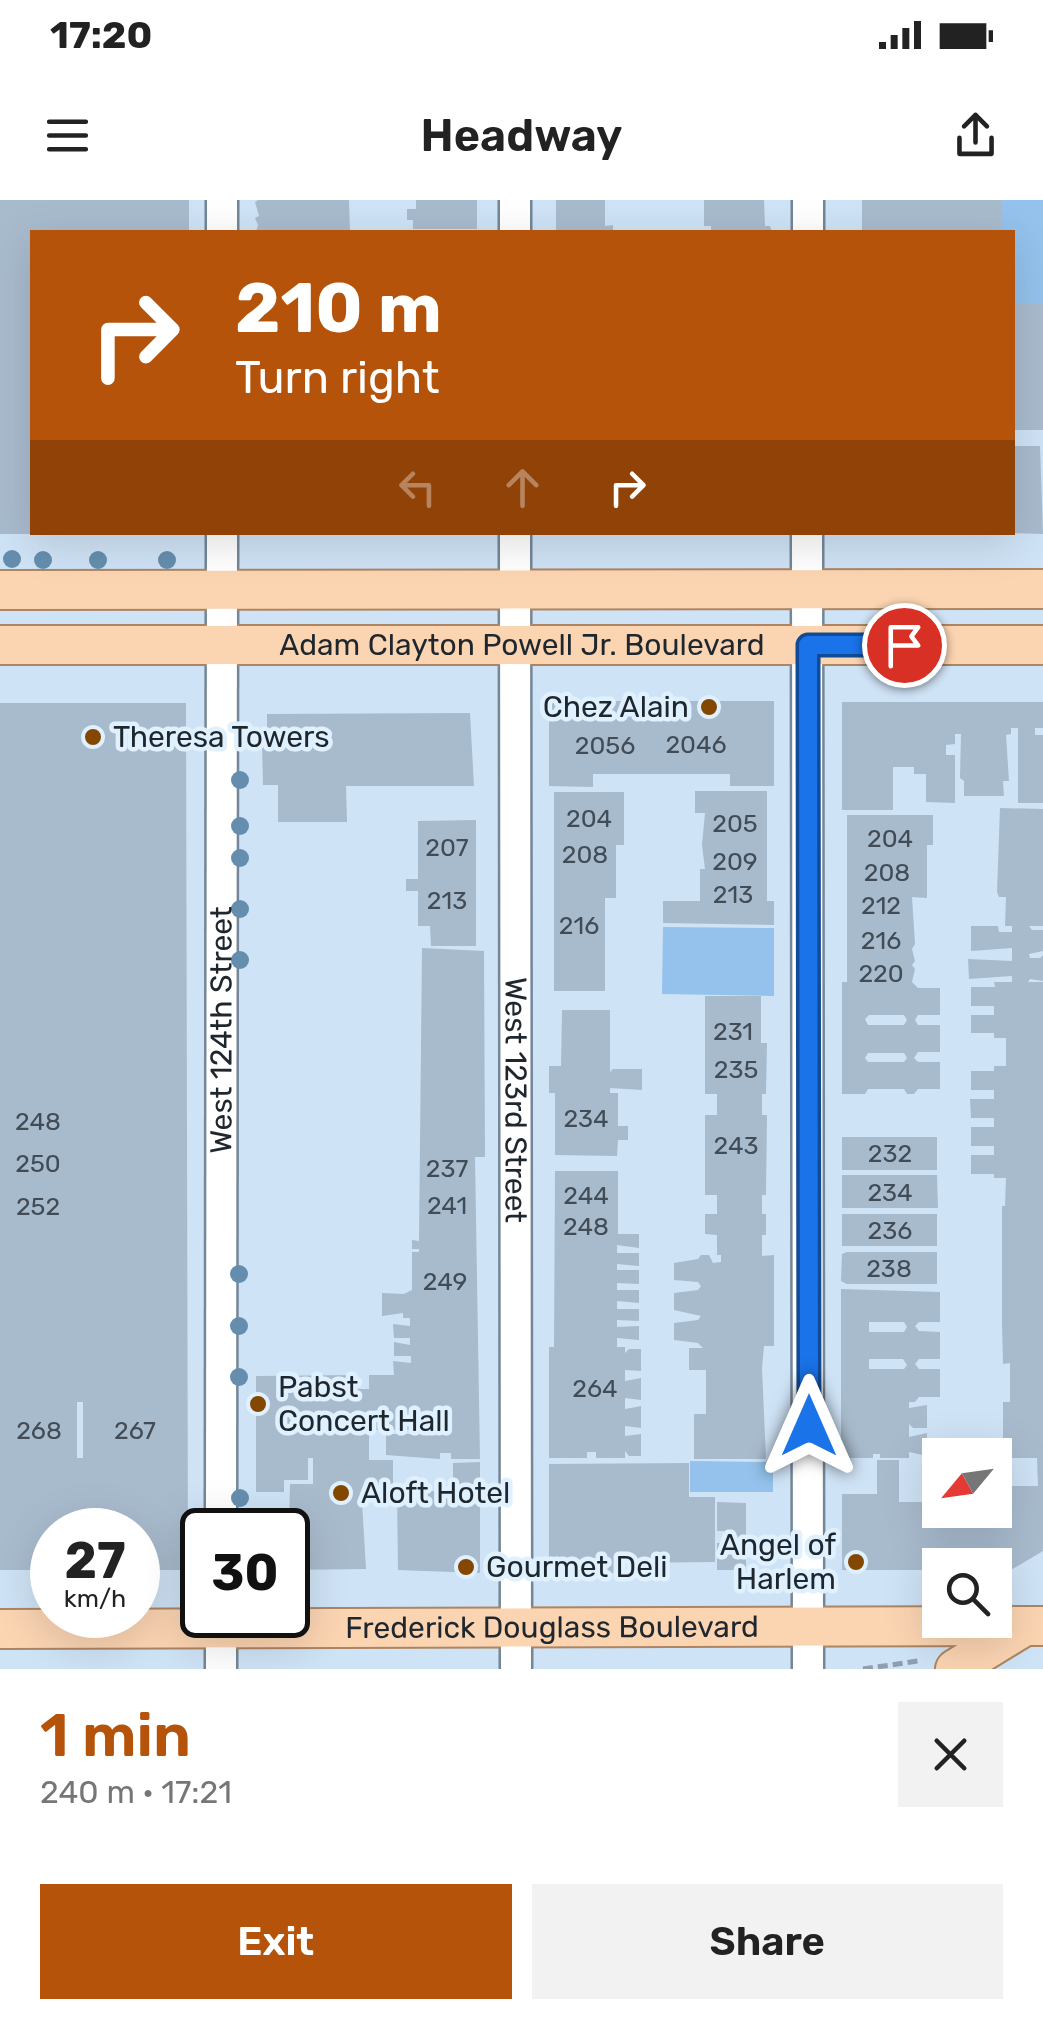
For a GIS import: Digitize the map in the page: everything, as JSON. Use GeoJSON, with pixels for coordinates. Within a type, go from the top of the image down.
{"type":"FeatureCollection","features":[{"type":"Feature","properties":{"kind":"main road","name":"Adam Clayton Powell Jr. Boulevard"},"geometry":{"type":"LineString","coordinates":[[0,590],[1043,589]]}},
{"type":"Feature","properties":{"kind":"main road","name":"Adam Clayton Powell Jr. Boulevard"},"geometry":{"type":"LineString","coordinates":[[0,644],[1043,645]]}},
{"type":"Feature","properties":{"kind":"main road","name":"Frederick Douglass Boulevard"},"geometry":{"type":"LineString","coordinates":[[310,1624],[516,1628],[1037,1622]]}},
{"type":"Feature","properties":{"kind":"main road"},"geometry":{"type":"LineString","coordinates":[[955,1669],[1037,1622]]}},
{"type":"Feature","properties":{"kind":"main road","name":"Frederick Douglass Boulevard"},"geometry":{"type":"LineString","coordinates":[[0,1630],[180,1623]]}},
{"type":"Feature","properties":{"kind":"street"},"geometry":{"type":"LineString","coordinates":[[222,200],[222,230]]}},
{"type":"Feature","properties":{"kind":"street"},"geometry":{"type":"LineString","coordinates":[[515,200],[515,230]]}},
{"type":"Feature","properties":{"kind":"street"},"geometry":{"type":"LineString","coordinates":[[808,200],[808,230]]}},
{"type":"Feature","properties":{"kind":"street","name":"West 124th Street"},"geometry":{"type":"LineString","coordinates":[[221,1508],[222,535]]}},
{"type":"Feature","properties":{"kind":"street","name":"West 123rd Street"},"geometry":{"type":"LineString","coordinates":[[515,535],[516,1669]]}},
{"type":"Feature","properties":{"kind":"street"},"geometry":{"type":"LineString","coordinates":[[807,535],[808,1669]]}},
{"type":"Feature","properties":{"kind":"street"},"geometry":{"type":"LineString","coordinates":[[221,1638],[221,1669]]}},
{"type":"Feature","properties":{"kind":"path"},"geometry":{"type":"LineString","coordinates":[[864,1669],[918,1661]]}},
{"type":"Feature","properties":{"kind":"shaded area"},"geometry":{"type":"Polygon","coordinates":[[[1002,200],[1043,200],[1043,304],[1015,304],[1015,230],[1002,230],[1002,200]]]}},
{"type":"Feature","properties":{"kind":"shaded area"},"geometry":{"type":"Polygon","coordinates":[[[663,927],[774,928],[774,996],[662,994],[663,927]]]}},
{"type":"Feature","properties":{"kind":"shaded area"},"geometry":{"type":"Polygon","coordinates":[[[690,1461],[773,1462],[773,1492],[690,1492],[690,1461]]]}},
{"type":"Feature","properties":{"kind":"building"},"geometry":{"type":"Polygon","coordinates":[[[0,200],[189,200],[189,230],[30,230],[30,534],[0,534],[0,200]]]}},
{"type":"Feature","properties":{"kind":"building"},"geometry":{"type":"Polygon","coordinates":[[[349,200],[350,230],[257,230],[255,218],[259,216],[255,202],[349,200]]]}},
{"type":"Feature","properties":{"kind":"building"},"geometry":{"type":"Polygon","coordinates":[[[416,200],[477,200],[477,229],[413,229],[413,220],[407,220],[407,209],[416,209],[416,200]]]}},
{"type":"Feature","properties":{"kind":"building"},"geometry":{"type":"Polygon","coordinates":[[[556,200],[605,200],[605,226],[613,225],[613,230],[556,230],[556,200]]]}},
{"type":"Feature","properties":{"kind":"building"},"geometry":{"type":"Polygon","coordinates":[[[704,200],[764,200],[765,226],[771,230],[711,230],[711,226],[704,226],[704,200]]]}},
{"type":"Feature","properties":{"kind":"building"},"geometry":{"type":"Polygon","coordinates":[[[862,200],[1002,200],[1002,230],[862,230],[862,200]]]}},
{"type":"Feature","properties":{"kind":"building"},"geometry":{"type":"Polygon","coordinates":[[[1015,304],[1043,304],[1043,430],[1015,430],[1015,304]]]}},
{"type":"Feature","properties":{"kind":"building"},"geometry":{"type":"Polygon","coordinates":[[[1015,446],[1040,446],[1043,534],[1015,533],[1015,446]]]}},
{"type":"Feature","properties":{"kind":"building"},"geometry":{"type":"Polygon","coordinates":[[[549,701],[774,701],[774,786],[730,786],[730,774],[593,774],[593,787],[549,786],[549,701]]]}},
{"type":"Feature","properties":{"kind":"building"},"geometry":{"type":"Polygon","coordinates":[[[842,702],[1043,702],[1043,728],[1035,728],[1035,735],[1043,735],[1043,803],[1018,803],[1018,728],[1011,728],[1011,734],[1006,735],[1009,781],[1003,781],[1004,796],[964,796],[964,781],[960,778],[961,734],[955,734],[955,744],[946,745],[946,755],[955,755],[955,803],[926,802],[926,774],[914,774],[914,767],[893,767],[893,810],[842,810],[842,702]]]}},
{"type":"Feature","properties":{"kind":"building"},"geometry":{"type":"Polygon","coordinates":[[[0,703],[186,703],[188,1508],[180,1508],[180,1570],[160,1570],[160,1508],[30,1508],[30,1570],[0,1570],[0,703]],[[77,1402],[77,1458],[83,1458],[83,1402],[77,1402]]]}},
{"type":"Feature","properties":{"kind":"building"},"geometry":{"type":"Polygon","coordinates":[[[470,713],[474,786],[346,786],[347,822],[278,822],[278,785],[263,785],[262,743],[267,743],[267,714],[470,713]]]}},
{"type":"Feature","properties":{"kind":"building"},"geometry":{"type":"Polygon","coordinates":[[[695,791],[767,791],[767,901],[774,901],[774,925],[663,923],[663,901],[700,901],[700,869],[705,869],[705,813],[695,813],[695,791]]]}},
{"type":"Feature","properties":{"kind":"building"},"geometry":{"type":"Polygon","coordinates":[[[554,792],[624,792],[624,845],[616,845],[616,898],[605,898],[605,991],[554,991],[554,792]]]}},
{"type":"Feature","properties":{"kind":"building"},"geometry":{"type":"Polygon","coordinates":[[[1000,808],[1043,809],[1043,926],[1029,926],[1032,930],[1043,930],[1043,951],[1029,954],[1030,958],[1043,955],[1043,981],[1028,982],[1043,982],[1043,1551],[1012,1569],[1012,1548],[922,1548],[922,1570],[842,1570],[842,1494],[877,1494],[877,1460],[899,1460],[899,1502],[922,1502],[922,1528],[1012,1528],[1012,1486],[1038,1486],[1037,1458],[1012,1458],[1012,1438],[1003,1438],[1003,1402],[1010,1402],[1010,1363],[1003,1364],[1002,1324],[1002,1206],[1006,1178],[971,1174],[971,1155],[994,1155],[994,1146],[971,1146],[971,1127],[994,1127],[994,1118],[971,1118],[970,1099],[994,1099],[994,1090],[971,1090],[971,1071],[994,1071],[994,1066],[1006,1066],[1006,1038],[994,1038],[994,1033],[971,1033],[971,1015],[994,1015],[994,1006],[971,1006],[971,987],[1012,982],[1012,976],[969,979],[968,959],[1012,961],[1012,948],[971,951],[971,926],[998,926],[999,932],[1012,932],[1012,926],[1005,926],[1006,897],[999,897],[1000,808]]]}},
{"type":"Feature","properties":{"kind":"building"},"geometry":{"type":"Polygon","coordinates":[[[847,815],[933,815],[933,845],[927,845],[927,898],[912,897],[912,982],[918,988],[940,988],[940,1015],[918,1015],[915,1020],[918,1025],[940,1025],[940,1052],[918,1052],[914,1058],[918,1062],[940,1062],[940,1089],[918,1089],[907,1094],[904,1089],[868,1089],[865,1094],[842,1094],[842,982],[847,982],[847,815]],[[869,1015],[865,1019],[868,1025],[904,1025],[907,1020],[904,1015],[869,1015]],[[868,1053],[868,1062],[904,1062],[907,1058],[904,1053],[868,1053]]]}},
{"type":"Feature","properties":{"kind":"building"},"geometry":{"type":"Polygon","coordinates":[[[476,820],[476,946],[431,946],[430,926],[418,926],[418,891],[406,891],[406,879],[418,879],[418,821],[476,820]]]}},
{"type":"Feature","properties":{"kind":"building"},"geometry":{"type":"Polygon","coordinates":[[[422,948],[484,951],[485,1157],[475,1157],[480,1459],[451,1459],[451,1453],[440,1453],[440,1459],[386,1455],[386,1434],[414,1434],[417,1430],[369,1430],[369,1460],[393,1460],[393,1501],[362,1502],[366,1569],[310,1570],[310,1508],[289,1508],[290,1484],[313,1484],[313,1458],[308,1458],[308,1480],[284,1480],[284,1492],[256,1492],[256,1376],[357,1375],[358,1389],[369,1389],[369,1375],[394,1375],[393,1361],[411,1363],[411,1356],[394,1356],[394,1342],[410,1345],[410,1338],[394,1338],[393,1324],[410,1326],[410,1318],[403,1318],[403,1313],[382,1316],[382,1293],[404,1294],[412,1290],[412,1252],[419,1249],[412,1249],[412,1240],[419,1241],[422,948]]]}},
{"type":"Feature","properties":{"kind":"building"},"geometry":{"type":"Polygon","coordinates":[[[705,996],[761,996],[761,1043],[767,1043],[766,1094],[762,1094],[762,1115],[767,1115],[766,1195],[762,1195],[766,1235],[762,1235],[762,1256],[774,1255],[774,1346],[764,1346],[762,1369],[766,1459],[694,1459],[694,1414],[706,1414],[706,1370],[689,1370],[689,1348],[703,1348],[698,1343],[674,1340],[674,1323],[698,1320],[701,1316],[674,1310],[674,1293],[698,1290],[701,1286],[698,1282],[674,1280],[674,1263],[701,1255],[709,1255],[713,1263],[721,1262],[717,1235],[705,1234],[705,1214],[717,1214],[717,1195],[705,1195],[705,1115],[717,1115],[717,1094],[705,1094],[705,996]]]}},
{"type":"Feature","properties":{"kind":"building"},"geometry":{"type":"Polygon","coordinates":[[[562,1010],[610,1010],[610,1072],[642,1069],[642,1090],[610,1088],[610,1093],[618,1093],[618,1126],[628,1126],[628,1140],[618,1140],[617,1156],[555,1155],[555,1093],[549,1093],[549,1066],[561,1066],[562,1010]]]}},
{"type":"Feature","properties":{"kind":"building"},"geometry":{"type":"Polygon","coordinates":[[[842,1137],[937,1137],[937,1170],[842,1170],[842,1137]]]}},
{"type":"Feature","properties":{"kind":"building"},"geometry":{"type":"Polygon","coordinates":[[[555,1171],[618,1171],[618,1234],[639,1234],[639,1248],[617,1245],[617,1253],[639,1253],[639,1266],[617,1264],[617,1270],[639,1270],[639,1284],[617,1283],[617,1290],[639,1290],[639,1303],[617,1301],[617,1309],[639,1309],[639,1321],[617,1320],[617,1327],[639,1326],[639,1340],[617,1338],[617,1347],[625,1347],[625,1353],[641,1349],[641,1371],[625,1370],[625,1381],[641,1378],[641,1400],[625,1398],[625,1409],[641,1406],[641,1428],[625,1426],[625,1436],[641,1434],[641,1456],[629,1456],[625,1451],[625,1458],[596,1458],[596,1452],[587,1452],[587,1458],[549,1458],[555,1171]]]}},
{"type":"Feature","properties":{"kind":"building"},"geometry":{"type":"Polygon","coordinates":[[[842,1175],[937,1175],[938,1208],[842,1208],[842,1175]]]}},
{"type":"Feature","properties":{"kind":"building"},"geometry":{"type":"Polygon","coordinates":[[[842,1214],[937,1214],[937,1246],[842,1246],[842,1214]]]}},
{"type":"Feature","properties":{"kind":"building"},"geometry":{"type":"Polygon","coordinates":[[[937,1252],[937,1284],[847,1284],[841,1281],[842,1254],[937,1252]]]}},
{"type":"Feature","properties":{"kind":"building"},"geometry":{"type":"Polygon","coordinates":[[[841,1289],[940,1292],[940,1322],[919,1322],[915,1326],[919,1331],[940,1332],[940,1359],[919,1359],[915,1364],[919,1369],[940,1369],[940,1397],[919,1397],[909,1402],[909,1408],[927,1405],[927,1428],[913,1428],[909,1424],[909,1437],[927,1433],[927,1438],[922,1438],[922,1455],[909,1452],[909,1458],[880,1458],[880,1454],[873,1454],[873,1458],[841,1458],[841,1289]],[[869,1322],[869,1332],[904,1332],[904,1322],[869,1322]],[[869,1359],[869,1369],[904,1369],[907,1365],[903,1359],[869,1359]]]}},
{"type":"Feature","properties":{"kind":"building"},"geometry":{"type":"Polygon","coordinates":[[[480,1462],[480,1573],[398,1570],[397,1491],[453,1491],[453,1463],[480,1462]]]}},
{"type":"Feature","properties":{"kind":"building"},"geometry":{"type":"Polygon","coordinates":[[[689,1463],[689,1497],[715,1497],[715,1562],[622,1563],[622,1573],[590,1573],[590,1559],[577,1560],[577,1570],[549,1570],[549,1464],[689,1463]]]}},
{"type":"Feature","properties":{"kind":"building"},"geometry":{"type":"Polygon","coordinates":[[[717,1502],[746,1503],[746,1570],[717,1570],[717,1543],[724,1543],[724,1531],[717,1531],[717,1502]]]}},
{"type":"Feature","properties":{"kind":"place","name":"Chez Alain"},"geometry":{"type":"Point","coordinates":[709,707]}},
{"type":"Feature","properties":{"kind":"place","name":"Theresa Towers"},"geometry":{"type":"Point","coordinates":[93,737]}},
{"type":"Feature","properties":{"kind":"place","name":"Pabst Concert Hall"},"geometry":{"type":"Point","coordinates":[258,1404]}},
{"type":"Feature","properties":{"kind":"place","name":"Aloft Hotel"},"geometry":{"type":"Point","coordinates":[341,1493]}},
{"type":"Feature","properties":{"kind":"place","name":"Angel of Harlem"},"geometry":{"type":"Point","coordinates":[856,1562]}},
{"type":"Feature","properties":{"kind":"place","name":"Gourmet Deli"},"geometry":{"type":"Point","coordinates":[466,1567]}},
{"type":"Feature","properties":{"kind":"route"},"geometry":{"type":"LineString","coordinates":[[809,1426],[808,645],[904,645]]}}]}
